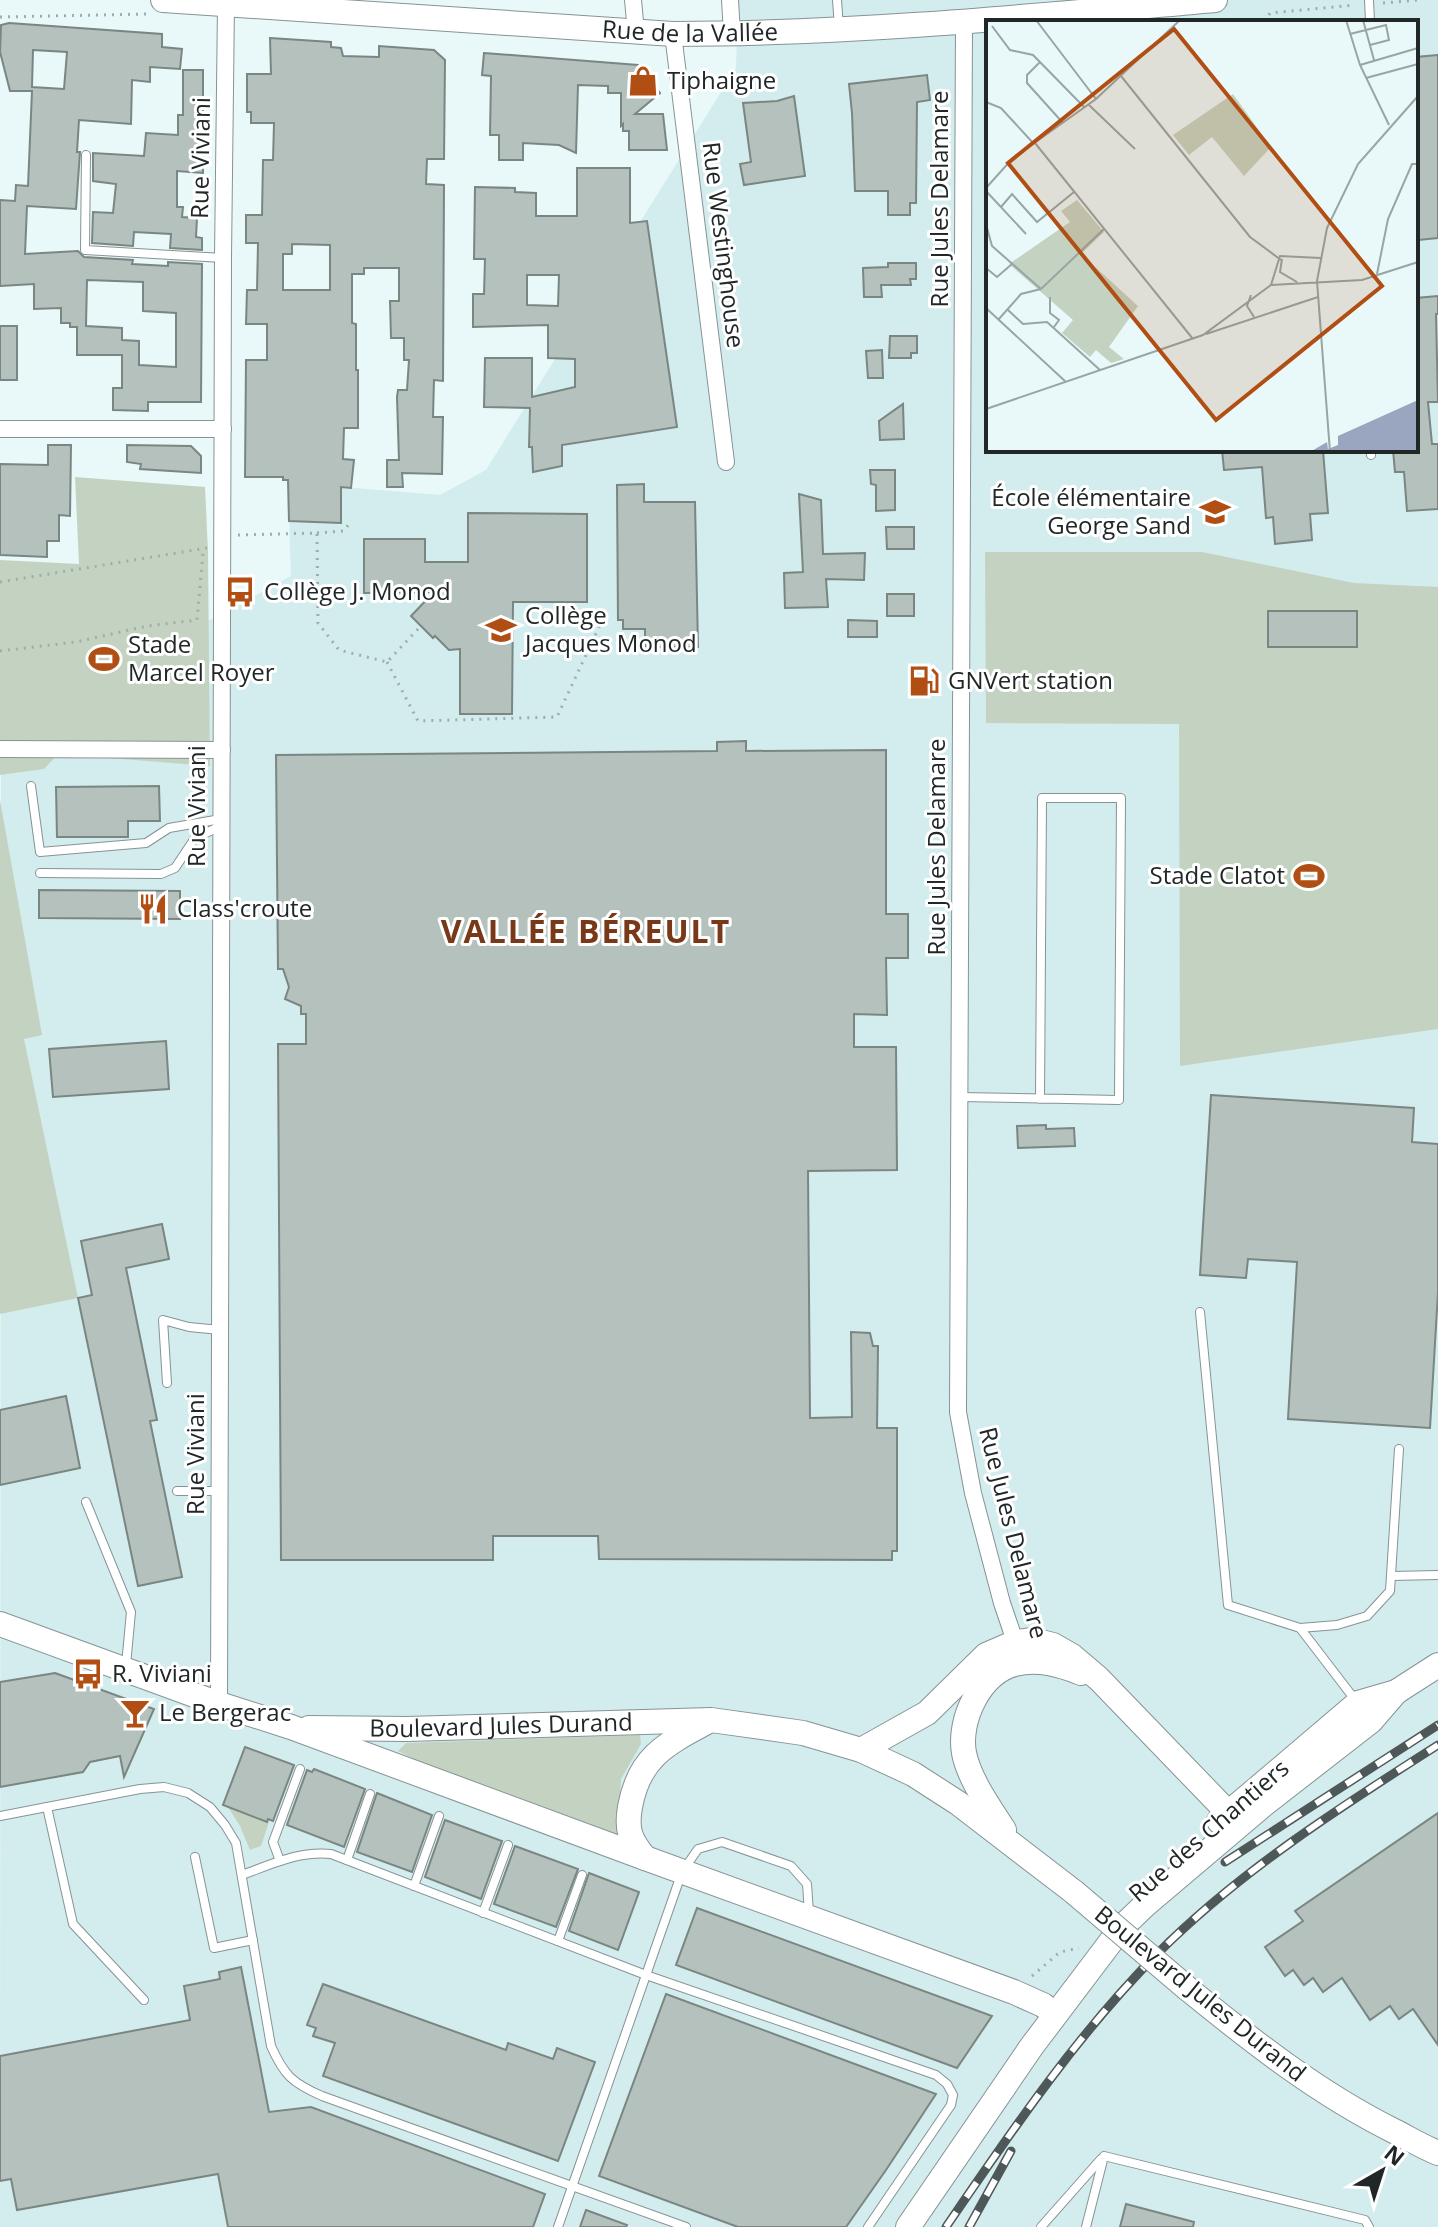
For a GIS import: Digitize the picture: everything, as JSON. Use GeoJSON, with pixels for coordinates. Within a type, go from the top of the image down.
{"type":"FeatureCollection","features":[{"type":"Feature","properties":{"kind":"street","name":"Rue de la Vallée"},"geometry":{"type":"LineString","coordinates":[[163,0],[458,10],[673,34],[839,30],[986,21]]}},
{"type":"Feature","properties":{"kind":"street"},"geometry":{"type":"LineString","coordinates":[[633,0],[636,32]]}},
{"type":"Feature","properties":{"kind":"street"},"geometry":{"type":"LineString","coordinates":[[730,0],[732,34]]}},
{"type":"Feature","properties":{"kind":"street","name":"Rue de la Vallée"},"geometry":{"type":"LineString","coordinates":[[1012,20],[1132,15],[1215,0]]}},
{"type":"Feature","properties":{"kind":"street","name":"Rue Viviani"},"geometry":{"type":"LineString","coordinates":[[219,1704],[223,429],[220,3]]}},
{"type":"Feature","properties":{"kind":"street","name":"Rue Jules Delamare"},"geometry":{"type":"LineString","coordinates":[[964,22],[958,1412],[973,1493],[1002,1603],[1019,1652]]}},
{"type":"Feature","properties":{"kind":"street","name":"Rue Westinghouse"},"geometry":{"type":"LineString","coordinates":[[673,34],[726,462]]}},
{"type":"Feature","properties":{"kind":"street"},"geometry":{"type":"LineString","coordinates":[[0,429],[223,429]]}},
{"type":"Feature","properties":{"kind":"street"},"geometry":{"type":"LineString","coordinates":[[0,749],[222,750]]}},
{"type":"Feature","properties":{"kind":"street","name":"Boulevard Jules Durand"},"geometry":{"type":"LineString","coordinates":[[0,1624],[291,1727],[1014,1992],[1049,2009]]}},
{"type":"Feature","properties":{"kind":"street"},"geometry":{"type":"LineString","coordinates":[[861,1750],[927,1713],[986,1655],[1019,1652],[1033,1640],[1053,1645],[1072,1656],[1099,1679],[1234,1818]]}},
{"type":"Feature","properties":{"kind":"street","name":"Boulevard Jules Durand"},"geometry":{"type":"LineString","coordinates":[[1013,1844],[980,1793],[964,1753],[964,1726],[972,1700],[991,1678],[1013,1664],[1019,1652]]}},
{"type":"Feature","properties":{"kind":"street","name":"Rue des Chantiers"},"geometry":{"type":"LineString","coordinates":[[908,2227],[1032,2046],[1049,2009],[1091,1946],[1135,1895],[1365,1712],[1438,1665]]}},
{"type":"Feature","properties":{"kind":"street","name":"Boulevard Jules Durand"},"geometry":{"type":"LineString","coordinates":[[291,1727],[407,1729],[711,1720],[803,1733],[861,1750],[913,1774],[958,1803],[1074,1892],[1249,2038],[1313,2085],[1359,2114],[1438,2153]]}},
{"type":"Feature","properties":{"kind":"street","name":"Boulevard Jules Durand"},"geometry":{"type":"LineString","coordinates":[[645,1858],[634,1845],[627,1824],[634,1788],[647,1762],[673,1740],[711,1720]]}},
{"type":"Feature","properties":{"kind":"street","name":"Rue des Chantiers"},"geometry":{"type":"LineString","coordinates":[[1049,2009],[1122,1927],[1234,1818]]}},
{"type":"Feature","properties":{"kind":"lane"},"geometry":{"type":"LineString","coordinates":[[837,0],[839,30]]}},
{"type":"Feature","properties":{"kind":"lane"},"geometry":{"type":"LineString","coordinates":[[86,155],[85,250],[223,258]]}},
{"type":"Feature","properties":{"kind":"lane"},"geometry":{"type":"LineString","coordinates":[[31,786],[40,852],[146,843],[169,828],[221,822]]}},
{"type":"Feature","properties":{"kind":"lane"},"geometry":{"type":"LineString","coordinates":[[960,1097],[1040,1099],[1119,1100],[1121,798],[1042,798],[1040,1099]]}},
{"type":"Feature","properties":{"kind":"lane"},"geometry":{"type":"LineString","coordinates":[[40,873],[161,874],[175,868],[195,838],[221,822]]}},
{"type":"Feature","properties":{"kind":"lane"},"geometry":{"type":"LineString","coordinates":[[1200,1312],[1228,1605],[1300,1628],[1337,1625],[1367,1616],[1390,1591],[1399,1449]]}},
{"type":"Feature","properties":{"kind":"lane"},"geometry":{"type":"LineString","coordinates":[[167,1383],[163,1320],[189,1327],[220,1330]]}},
{"type":"Feature","properties":{"kind":"lane"},"geometry":{"type":"LineString","coordinates":[[177,1491],[220,1491]]}},
{"type":"Feature","properties":{"kind":"lane"},"geometry":{"type":"LineString","coordinates":[[86,1502],[131,1612],[125,1669]]}},
{"type":"Feature","properties":{"kind":"lane"},"geometry":{"type":"LineString","coordinates":[[1391,1576],[1438,1575]]}},
{"type":"Feature","properties":{"kind":"lane"},"geometry":{"type":"LineString","coordinates":[[1300,1628],[1365,1712]]}},
{"type":"Feature","properties":{"kind":"lane"},"geometry":{"type":"LineString","coordinates":[[280,1861],[273,1842],[300,1769]]}},
{"type":"Feature","properties":{"kind":"lane"},"geometry":{"type":"LineString","coordinates":[[0,1816],[140,1789],[164,1787],[188,1793],[210,1807],[236,1843],[271,2046],[281,2069],[300,2086],[686,2227]]}},
{"type":"Feature","properties":{"kind":"lane"},"geometry":{"type":"LineString","coordinates":[[347,1860],[370,1794]]}},
{"type":"Feature","properties":{"kind":"lane"},"geometry":{"type":"LineString","coordinates":[[47,1807],[73,1924],[144,2000]]}},
{"type":"Feature","properties":{"kind":"lane"},"geometry":{"type":"LineString","coordinates":[[414,1886],[439,1816]]}},
{"type":"Feature","properties":{"kind":"lane"},"geometry":{"type":"LineString","coordinates":[[558,2227],[682,1872],[698,1849],[722,1842],[791,1866],[807,1884],[809,1918]]}},
{"type":"Feature","properties":{"kind":"lane"},"geometry":{"type":"LineString","coordinates":[[483,1913],[508,1845]]}},
{"type":"Feature","properties":{"kind":"lane"},"geometry":{"type":"LineString","coordinates":[[242,1875],[312,1852],[331,1854],[646,1975],[936,2075],[947,2084],[953,2095],[951,2105],[868,2227]]}},
{"type":"Feature","properties":{"kind":"lane"},"geometry":{"type":"LineString","coordinates":[[195,1857],[214,1948],[253,1940]]}},
{"type":"Feature","properties":{"kind":"lane"},"geometry":{"type":"LineString","coordinates":[[558,1941],[582,1875]]}},
{"type":"Feature","properties":{"kind":"lane"},"geometry":{"type":"LineString","coordinates":[[1041,2227],[1104,2156]]}},
{"type":"Feature","properties":{"kind":"lane"},"geometry":{"type":"LineString","coordinates":[[1086,2227],[1104,2156]]}},
{"type":"Feature","properties":{"kind":"lane"},"geometry":{"type":"LineString","coordinates":[[1104,2156],[1365,2220],[1369,2227]]}},
{"type":"Feature","properties":{"kind":"path"},"geometry":{"type":"LineString","coordinates":[[1266,20],[1270,13],[1418,0]]}},
{"type":"Feature","properties":{"kind":"path"},"geometry":{"type":"LineString","coordinates":[[0,582],[203,549],[222,541],[290,532],[344,531],[351,521]]}},
{"type":"Feature","properties":{"kind":"path"},"geometry":{"type":"LineString","coordinates":[[317,533],[318,623],[339,650],[387,662],[418,721],[557,717],[600,625]]}},
{"type":"Feature","properties":{"kind":"path"},"geometry":{"type":"LineString","coordinates":[[0,651],[76,642],[147,626],[197,620],[203,549]]}},
{"type":"Feature","properties":{"kind":"path"},"geometry":{"type":"LineString","coordinates":[[387,662],[419,628]]}},
{"type":"Feature","properties":{"kind":"path"},"geometry":{"type":"LineString","coordinates":[[1014,1992],[1060,1952],[1091,1946]]}},
{"type":"Feature","properties":{"kind":"shaded area"},"geometry":{"type":"Polygon","coordinates":[[[738,0],[1438,0],[1438,2227],[0,2227],[1,734],[291,576],[288,487],[342,487],[440,495],[486,470],[736,68],[738,0]]]}},
{"type":"Feature","properties":{"kind":"green space","name":"Stade Marcel Royer"},"geometry":{"type":"Polygon","coordinates":[[[75,477],[205,487],[210,766],[58,754],[44,769],[0,775],[0,560],[79,564],[75,477]]]}},
{"type":"Feature","properties":{"kind":"green space","name":"Stade Clatot"},"geometry":{"type":"Polygon","coordinates":[[[985,552],[1202,552],[1354,583],[1438,587],[1438,1029],[1180,1066],[1179,724],[986,723],[985,552]]]}},
{"type":"Feature","properties":{"kind":"green space"},"geometry":{"type":"Polygon","coordinates":[[[0,800],[42,1035],[24,1039],[78,1298],[0,1314],[0,800]]]}},
{"type":"Feature","properties":{"kind":"green space"},"geometry":{"type":"Polygon","coordinates":[[[640,1735],[641,1744],[621,1779],[618,1826],[633,1851],[481,1793],[398,1751],[406,1743],[640,1735]]]}},
{"type":"Feature","properties":{"kind":"green space"},"geometry":{"type":"Polygon","coordinates":[[[228,1807],[269,1822],[261,1846],[250,1850],[228,1807]]]}},
{"type":"Feature","properties":{"kind":"building"},"geometry":{"type":"Polygon","coordinates":[[[9,23],[162,34],[162,47],[182,49],[180,69],[150,67],[150,82],[132,80],[131,124],[79,120],[76,209],[27,206],[25,254],[78,251],[84,257],[133,260],[132,264],[202,264],[201,402],[148,402],[148,411],[113,410],[113,388],[122,388],[122,355],[77,355],[77,327],[61,323],[61,308],[34,309],[34,284],[0,286],[0,200],[15,201],[16,185],[28,186],[32,91],[10,91],[0,52],[1,25],[9,23]],[[33,50],[32,87],[64,89],[67,52],[33,50]],[[87,280],[86,326],[122,328],[122,340],[139,341],[139,365],[176,367],[176,313],[143,311],[143,282],[87,280]]]}},
{"type":"Feature","properties":{"kind":"building"},"geometry":{"type":"Polygon","coordinates":[[[270,38],[331,42],[331,47],[341,48],[343,56],[379,57],[379,46],[434,50],[445,60],[444,159],[427,159],[426,184],[444,185],[443,381],[434,380],[433,417],[443,417],[442,474],[402,473],[403,487],[387,487],[387,460],[399,460],[397,397],[398,390],[407,390],[409,360],[404,360],[404,338],[391,338],[390,301],[399,301],[399,268],[364,268],[364,274],[352,274],[358,428],[344,428],[343,459],[354,460],[351,488],[341,487],[341,523],[289,521],[288,480],[283,480],[283,477],[245,477],[246,360],[267,360],[267,324],[246,324],[247,290],[257,290],[258,243],[246,243],[246,215],[262,215],[263,160],[273,160],[274,123],[251,123],[251,112],[247,112],[247,74],[271,74],[270,38]],[[292,244],[292,254],[283,254],[283,290],[330,290],[330,245],[292,244]]]}},
{"type":"Feature","properties":{"kind":"building"},"geometry":{"type":"Polygon","coordinates":[[[484,53],[638,65],[660,93],[635,114],[663,114],[667,150],[629,150],[629,131],[623,131],[623,124],[621,126],[621,93],[608,93],[608,86],[578,85],[576,153],[559,145],[523,143],[523,160],[499,160],[499,135],[490,135],[491,76],[482,75],[484,53]]]}},
{"type":"Feature","properties":{"kind":"building"},"geometry":{"type":"Polygon","coordinates":[[[1438,55],[1438,238],[1419,240],[1418,233],[1418,57],[1438,55]]]}},
{"type":"Feature","properties":{"kind":"building"},"geometry":{"type":"Polygon","coordinates":[[[183,70],[203,70],[203,173],[177,171],[177,207],[183,207],[182,217],[197,218],[196,237],[202,238],[202,250],[170,248],[171,234],[134,232],[133,246],[92,243],[93,212],[113,213],[116,184],[93,181],[93,153],[144,156],[146,133],[178,135],[178,115],[183,115],[183,70]]]}},
{"type":"Feature","properties":{"kind":"building"},"geometry":{"type":"Polygon","coordinates":[[[927,75],[930,100],[917,102],[916,203],[910,203],[910,215],[888,215],[888,191],[855,191],[849,84],[927,75]]]}},
{"type":"Feature","properties":{"kind":"building"},"geometry":{"type":"Polygon","coordinates":[[[794,96],[805,176],[744,185],[740,164],[751,162],[743,103],[777,101],[794,96]]]}},
{"type":"Feature","properties":{"kind":"building"},"geometry":{"type":"Polygon","coordinates":[[[577,168],[630,168],[630,223],[647,221],[677,427],[562,445],[562,466],[533,472],[532,447],[529,447],[530,408],[484,407],[485,358],[532,358],[532,397],[575,387],[575,359],[548,358],[548,325],[473,327],[473,294],[484,294],[485,259],[474,259],[475,187],[515,188],[515,192],[536,193],[536,216],[577,216],[577,168]],[[527,275],[527,305],[558,306],[559,275],[527,275]]]}},
{"type":"Feature","properties":{"kind":"building"},"geometry":{"type":"Polygon","coordinates":[[[888,263],[916,263],[916,279],[910,279],[911,285],[881,285],[882,297],[864,297],[863,268],[888,267],[888,263]]]}},
{"type":"Feature","properties":{"kind":"building"},"geometry":{"type":"Polygon","coordinates":[[[1438,296],[1438,402],[1428,402],[1432,444],[1438,444],[1438,509],[1407,511],[1404,472],[1395,472],[1393,452],[1418,452],[1418,298],[1438,296]]]}},
{"type":"Feature","properties":{"kind":"building"},"geometry":{"type":"Polygon","coordinates":[[[0,326],[17,326],[17,380],[0,380],[0,326]]]}},
{"type":"Feature","properties":{"kind":"building"},"geometry":{"type":"Polygon","coordinates":[[[890,336],[917,336],[917,353],[911,353],[911,358],[889,358],[890,336]]]}},
{"type":"Feature","properties":{"kind":"building"},"geometry":{"type":"Polygon","coordinates":[[[882,350],[883,378],[868,378],[866,351],[882,350]]]}},
{"type":"Feature","properties":{"kind":"building"},"geometry":{"type":"Polygon","coordinates":[[[903,404],[904,439],[880,440],[879,421],[903,404]]]}},
{"type":"Feature","properties":{"kind":"building"},"geometry":{"type":"Polygon","coordinates":[[[48,445],[71,445],[70,516],[59,515],[59,541],[47,541],[47,557],[0,555],[0,464],[48,465],[48,445]]]}},
{"type":"Feature","properties":{"kind":"building"},"geometry":{"type":"Polygon","coordinates":[[[127,445],[191,446],[201,456],[201,473],[140,469],[141,464],[127,462],[127,445]]]}},
{"type":"Feature","properties":{"kind":"building"},"geometry":{"type":"Polygon","coordinates":[[[1222,452],[1323,452],[1328,513],[1310,514],[1312,540],[1275,544],[1273,517],[1266,518],[1262,467],[1224,470],[1222,452]]]}},
{"type":"Feature","properties":{"kind":"building"},"geometry":{"type":"Polygon","coordinates":[[[870,470],[895,470],[895,510],[876,511],[876,485],[871,484],[870,470]]]}},
{"type":"Feature","properties":{"kind":"building"},"geometry":{"type":"Polygon","coordinates":[[[644,484],[644,502],[695,502],[698,647],[645,647],[645,629],[623,629],[623,620],[618,620],[617,485],[644,484]]]}},
{"type":"Feature","properties":{"kind":"building"},"geometry":{"type":"Polygon","coordinates":[[[799,494],[821,500],[823,554],[865,553],[864,580],[826,579],[828,607],[785,608],[784,573],[803,572],[799,494]]]}},
{"type":"Feature","properties":{"kind":"building"},"geometry":{"type":"Polygon","coordinates":[[[468,513],[587,514],[587,602],[513,602],[512,714],[460,714],[460,649],[449,650],[411,616],[434,592],[364,593],[364,539],[425,539],[425,562],[468,562],[468,513]]]}},
{"type":"Feature","properties":{"kind":"building"},"geometry":{"type":"Polygon","coordinates":[[[886,527],[914,527],[914,549],[887,549],[886,527]]]}},
{"type":"Feature","properties":{"kind":"building"},"geometry":{"type":"Polygon","coordinates":[[[887,594],[914,594],[914,616],[887,616],[887,594]]]}},
{"type":"Feature","properties":{"kind":"building"},"geometry":{"type":"Polygon","coordinates":[[[1268,611],[1357,611],[1357,647],[1268,647],[1268,611]]]}},
{"type":"Feature","properties":{"kind":"building"},"geometry":{"type":"Polygon","coordinates":[[[848,620],[877,621],[877,637],[848,637],[848,620]]]}},
{"type":"Feature","properties":{"kind":"building"},"geometry":{"type":"Polygon","coordinates":[[[746,741],[746,751],[886,750],[886,914],[908,914],[908,958],[886,958],[887,1015],[854,1014],[854,1047],[896,1047],[897,1170],[808,1171],[810,1418],[852,1417],[851,1332],[870,1333],[873,1346],[878,1346],[877,1428],[897,1428],[897,1551],[892,1551],[892,1560],[599,1559],[598,1536],[493,1536],[493,1560],[281,1560],[278,1044],[306,1044],[306,1014],[301,1014],[301,1006],[285,999],[289,987],[283,969],[278,969],[276,755],[717,751],[717,742],[746,741]]]}},
{"type":"Feature","properties":{"kind":"building"},"geometry":{"type":"Polygon","coordinates":[[[159,786],[160,821],[128,821],[128,837],[57,837],[56,787],[159,786]]]}},
{"type":"Feature","properties":{"kind":"building"},"geometry":{"type":"Polygon","coordinates":[[[39,890],[180,891],[180,919],[39,918],[39,890]]]}},
{"type":"Feature","properties":{"kind":"building"},"geometry":{"type":"Polygon","coordinates":[[[166,1041],[169,1089],[53,1097],[49,1049],[166,1041]]]}},
{"type":"Feature","properties":{"kind":"building"},"geometry":{"type":"Polygon","coordinates":[[[1211,1095],[1414,1108],[1412,1142],[1438,1144],[1438,1292],[1430,1428],[1288,1419],[1297,1262],[1248,1259],[1246,1278],[1200,1275],[1211,1095]]]}},
{"type":"Feature","properties":{"kind":"building"},"geometry":{"type":"Polygon","coordinates":[[[1046,1125],[1046,1129],[1074,1128],[1075,1146],[1018,1148],[1017,1126],[1046,1125]]]}},
{"type":"Feature","properties":{"kind":"building"},"geometry":{"type":"Polygon","coordinates":[[[162,1224],[169,1259],[126,1268],[157,1420],[150,1421],[182,1577],[138,1586],[78,1298],[92,1295],[81,1241],[162,1224]]]}},
{"type":"Feature","properties":{"kind":"building"},"geometry":{"type":"Polygon","coordinates":[[[66,1396],[80,1468],[0,1485],[0,1410],[66,1396]]]}},
{"type":"Feature","properties":{"kind":"building"},"geometry":{"type":"Polygon","coordinates":[[[55,1673],[154,1709],[124,1777],[120,1756],[90,1762],[83,1772],[0,1787],[0,1682],[55,1673]]]}},
{"type":"Feature","properties":{"kind":"building"},"geometry":{"type":"Polygon","coordinates":[[[245,1747],[294,1765],[273,1821],[268,1819],[267,1822],[223,1805],[245,1747]]]}},
{"type":"Feature","properties":{"kind":"building"},"geometry":{"type":"Polygon","coordinates":[[[314,1769],[365,1789],[344,1847],[287,1825],[307,1770],[312,1772],[314,1769]]]}},
{"type":"Feature","properties":{"kind":"building"},"geometry":{"type":"Polygon","coordinates":[[[377,1793],[432,1815],[412,1872],[357,1852],[377,1793]]]}},
{"type":"Feature","properties":{"kind":"building"},"geometry":{"type":"Polygon","coordinates":[[[1438,1813],[1438,2045],[1413,2009],[1399,2019],[1390,2006],[1370,2020],[1342,1978],[1323,1992],[1313,1978],[1304,1985],[1293,1970],[1285,1976],[1265,1947],[1303,1921],[1295,1911],[1438,1813]]]}},
{"type":"Feature","properties":{"kind":"building"},"geometry":{"type":"Polygon","coordinates":[[[445,1820],[502,1841],[481,1899],[425,1877],[445,1820]]]}},
{"type":"Feature","properties":{"kind":"building"},"geometry":{"type":"Polygon","coordinates":[[[515,1846],[578,1869],[556,1927],[494,1904],[515,1846]]]}},
{"type":"Feature","properties":{"kind":"building"},"geometry":{"type":"Polygon","coordinates":[[[589,1873],[639,1892],[618,1950],[569,1931],[589,1873]]]}},
{"type":"Feature","properties":{"kind":"building"},"geometry":{"type":"Polygon","coordinates":[[[697,1908],[992,2016],[957,2068],[676,1965],[697,1908]]]}},
{"type":"Feature","properties":{"kind":"building"},"geometry":{"type":"Polygon","coordinates":[[[241,1967],[269,2112],[311,2107],[545,2194],[533,2227],[228,2227],[218,2174],[17,2210],[11,2179],[0,2181],[0,2056],[190,2020],[184,1986],[220,1979],[219,1972],[241,1967]]]}},
{"type":"Feature","properties":{"kind":"building"},"geometry":{"type":"Polygon","coordinates":[[[323,1984],[506,2050],[508,2043],[553,2059],[557,2048],[595,2062],[558,2161],[323,2076],[335,2043],[313,2036],[316,2028],[307,2025],[323,1984]]]}},
{"type":"Feature","properties":{"kind":"building"},"geometry":{"type":"Polygon","coordinates":[[[666,1994],[936,2094],[846,2227],[738,2227],[599,2176],[666,1994]]]}},
{"type":"Feature","properties":{"kind":"building"},"geometry":{"type":"Polygon","coordinates":[[[1126,2204],[1194,2222],[1193,2227],[1120,2227],[1126,2204]]]}},
{"type":"Feature","properties":{"kind":"building"},"geometry":{"type":"Polygon","coordinates":[[[586,2210],[627,2225],[580,2227],[586,2210]]]}},
{"type":"Feature","properties":{"kind":"railway"},"geometry":{"type":"LineString","coordinates":[[1225,1862],[1438,1725]]}},
{"type":"Feature","properties":{"kind":"railway"},"geometry":{"type":"LineString","coordinates":[[946,2227],[1071,2052],[1157,1954],[1256,1868],[1327,1817],[1438,1745]]}},
{"type":"Feature","properties":{"kind":"railway"},"geometry":{"type":"LineString","coordinates":[[969,2227],[1011,2151]]}},
{"type":"Feature","properties":{"kind":"place","name":"Tiphaigne"},"geometry":{"type":"Point","coordinates":[643,81]}},
{"type":"Feature","properties":{"kind":"place","name":"École élémentaire George Sand"},"geometry":{"type":"Point","coordinates":[1215,512]}},
{"type":"Feature","properties":{"kind":"place","name":"Collège J. Monod"},"geometry":{"type":"Point","coordinates":[240,592]}},
{"type":"Feature","properties":{"kind":"place","name":"Collège Jacques Monod"},"geometry":{"type":"Point","coordinates":[501,630]}},
{"type":"Feature","properties":{"kind":"place","name":"Stade Marcel Royer"},"geometry":{"type":"Point","coordinates":[104,659]}},
{"type":"Feature","properties":{"kind":"place","name":"GNVert station"},"geometry":{"type":"Point","coordinates":[924,681]}},
{"type":"Feature","properties":{"kind":"place","name":"Stade Clatot"},"geometry":{"type":"Point","coordinates":[1309,876]}},
{"type":"Feature","properties":{"kind":"place","name":"Class'croute"},"geometry":{"type":"Point","coordinates":[153,909]}},
{"type":"Feature","properties":{"kind":"place","name":"R. Viviani"},"geometry":{"type":"Point","coordinates":[88,1674]}},
{"type":"Feature","properties":{"kind":"place","name":"Le Bergerac"},"geometry":{"type":"Point","coordinates":[135,1713]}},
{"type":"Feature","properties":{"kind":"district","name":"VALLÉE BÉREULT"},"geometry":{"type":"Point","coordinates":[586,932]}}]}
